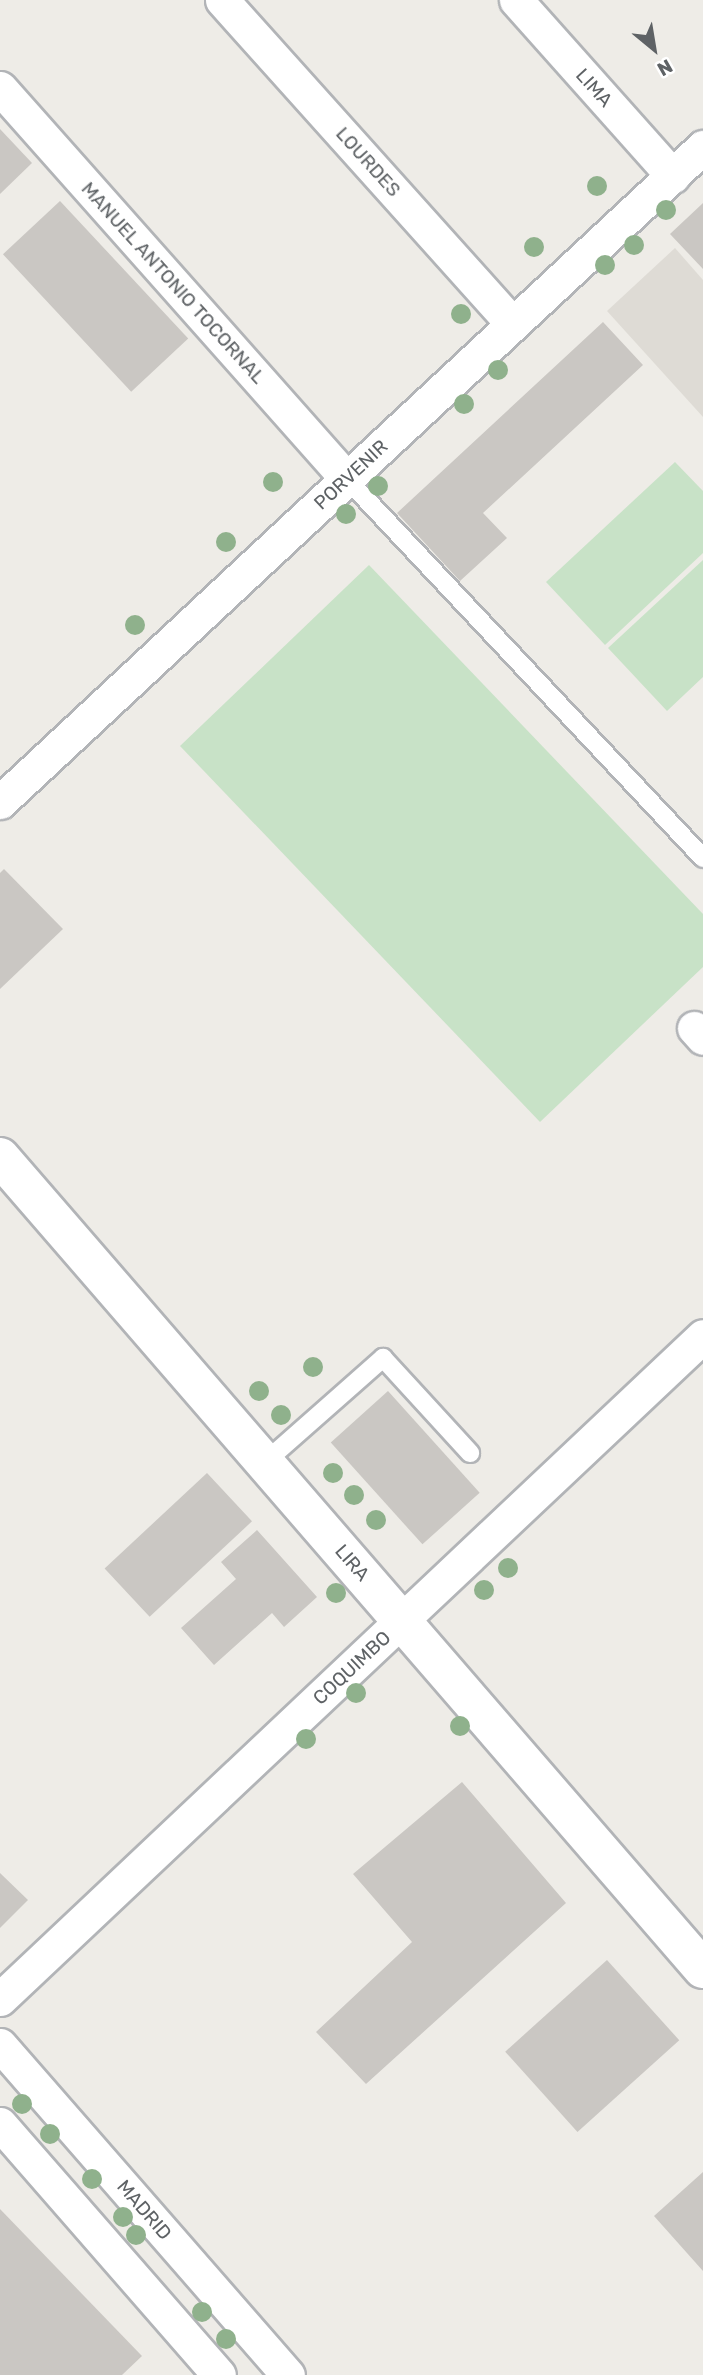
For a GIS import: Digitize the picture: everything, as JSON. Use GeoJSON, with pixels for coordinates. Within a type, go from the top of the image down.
{"type":"FeatureCollection","features":[{"type":"Feature","properties":{"kind":"main road","name":"LIRA"},"geometry":{"type":"LineString","coordinates":[[0,1157],[703,1969]]}},
{"type":"Feature","properties":{"kind":"street","name":"LOURDES"},"geometry":{"type":"LineString","coordinates":[[222,0],[513,324]]}},
{"type":"Feature","properties":{"kind":"street","name":"LIMA"},"geometry":{"type":"LineString","coordinates":[[516,0],[673,176]]}},
{"type":"Feature","properties":{"kind":"street","name":"MANUEL ANTONIO TOCORNAL"},"geometry":{"type":"LineString","coordinates":[[0,88],[347,479]]}},
{"type":"Feature","properties":{"kind":"street","name":"PORVENIR"},"geometry":{"type":"LineString","coordinates":[[0,803],[703,148]]}},
{"type":"Feature","properties":{"kind":"street","name":"COQUIMBO"},"geometry":{"type":"LineString","coordinates":[[0,1999],[403,1622],[703,1336]]}},
{"type":"Feature","properties":{"kind":"street","name":"MADRID"},"geometry":{"type":"LineString","coordinates":[[0,2045],[288,2375]]}},
{"type":"Feature","properties":{"kind":"street"},"geometry":{"type":"LineString","coordinates":[[0,2124],[219,2375]]}},
{"type":"Feature","properties":{"kind":"lane"},"geometry":{"type":"LineString","coordinates":[[347,479],[703,858]]}},
{"type":"Feature","properties":{"kind":"lane"},"geometry":{"type":"LineString","coordinates":[[264,1463],[383,1358],[470,1453]]}},
{"type":"Feature","properties":{"kind":"shaded area"},"geometry":{"type":"Polygon","coordinates":[[[675,248],[703,280],[703,417],[607,311],[675,248]]]}},
{"type":"Feature","properties":{"kind":"green space"},"geometry":{"type":"Polygon","coordinates":[[[675,462],[703,491],[703,553],[605,645],[546,582],[675,462]]]}},
{"type":"Feature","properties":{"kind":"green space"},"geometry":{"type":"Polygon","coordinates":[[[703,560],[703,677],[667,711],[608,648],[703,560]]]}},
{"type":"Feature","properties":{"kind":"green space"},"geometry":{"type":"Polygon","coordinates":[[[369,565],[703,914],[703,967],[540,1122],[180,746],[369,565]]]}},
{"type":"Feature","properties":{"kind":"building"},"geometry":{"type":"Polygon","coordinates":[[[0,129],[32,163],[0,194],[0,129]]]}},
{"type":"Feature","properties":{"kind":"building"},"geometry":{"type":"Polygon","coordinates":[[[60,201],[188,338],[131,392],[3,254],[60,201]]]}},
{"type":"Feature","properties":{"kind":"building"},"geometry":{"type":"Polygon","coordinates":[[[703,203],[703,269],[670,234],[703,203]]]}},
{"type":"Feature","properties":{"kind":"building"},"geometry":{"type":"Polygon","coordinates":[[[603,322],[643,365],[483,513],[507,538],[460,581],[397,513],[603,322]]]}},
{"type":"Feature","properties":{"kind":"building"},"geometry":{"type":"Polygon","coordinates":[[[4,869],[63,929],[0,989],[0,873],[4,869]]]}},
{"type":"Feature","properties":{"kind":"building"},"geometry":{"type":"Polygon","coordinates":[[[388,1391],[480,1493],[422,1544],[331,1443],[388,1391]]]}},
{"type":"Feature","properties":{"kind":"building"},"geometry":{"type":"Polygon","coordinates":[[[207,1473],[252,1521],[150,1617],[105,1568],[207,1473]]]}},
{"type":"Feature","properties":{"kind":"building"},"geometry":{"type":"Polygon","coordinates":[[[257,1530],[317,1597],[284,1627],[272,1613],[214,1665],[181,1628],[236,1579],[221,1562],[257,1530]]]}},
{"type":"Feature","properties":{"kind":"building"},"geometry":{"type":"Polygon","coordinates":[[[462,1782],[566,1903],[366,2084],[316,2032],[412,1942],[353,1874],[462,1782]]]}},
{"type":"Feature","properties":{"kind":"building"},"geometry":{"type":"Polygon","coordinates":[[[0,1873],[28,1900],[0,1928],[0,1873]]]}},
{"type":"Feature","properties":{"kind":"building"},"geometry":{"type":"Polygon","coordinates":[[[607,1960],[679,2040],[577,2132],[505,2052],[607,1960]]]}},
{"type":"Feature","properties":{"kind":"building"},"geometry":{"type":"Polygon","coordinates":[[[703,2172],[703,2271],[654,2216],[703,2172]]]}},
{"type":"Feature","properties":{"kind":"building"},"geometry":{"type":"Polygon","coordinates":[[[0,2209],[142,2356],[122,2375],[0,2375],[0,2209]]]}}]}
